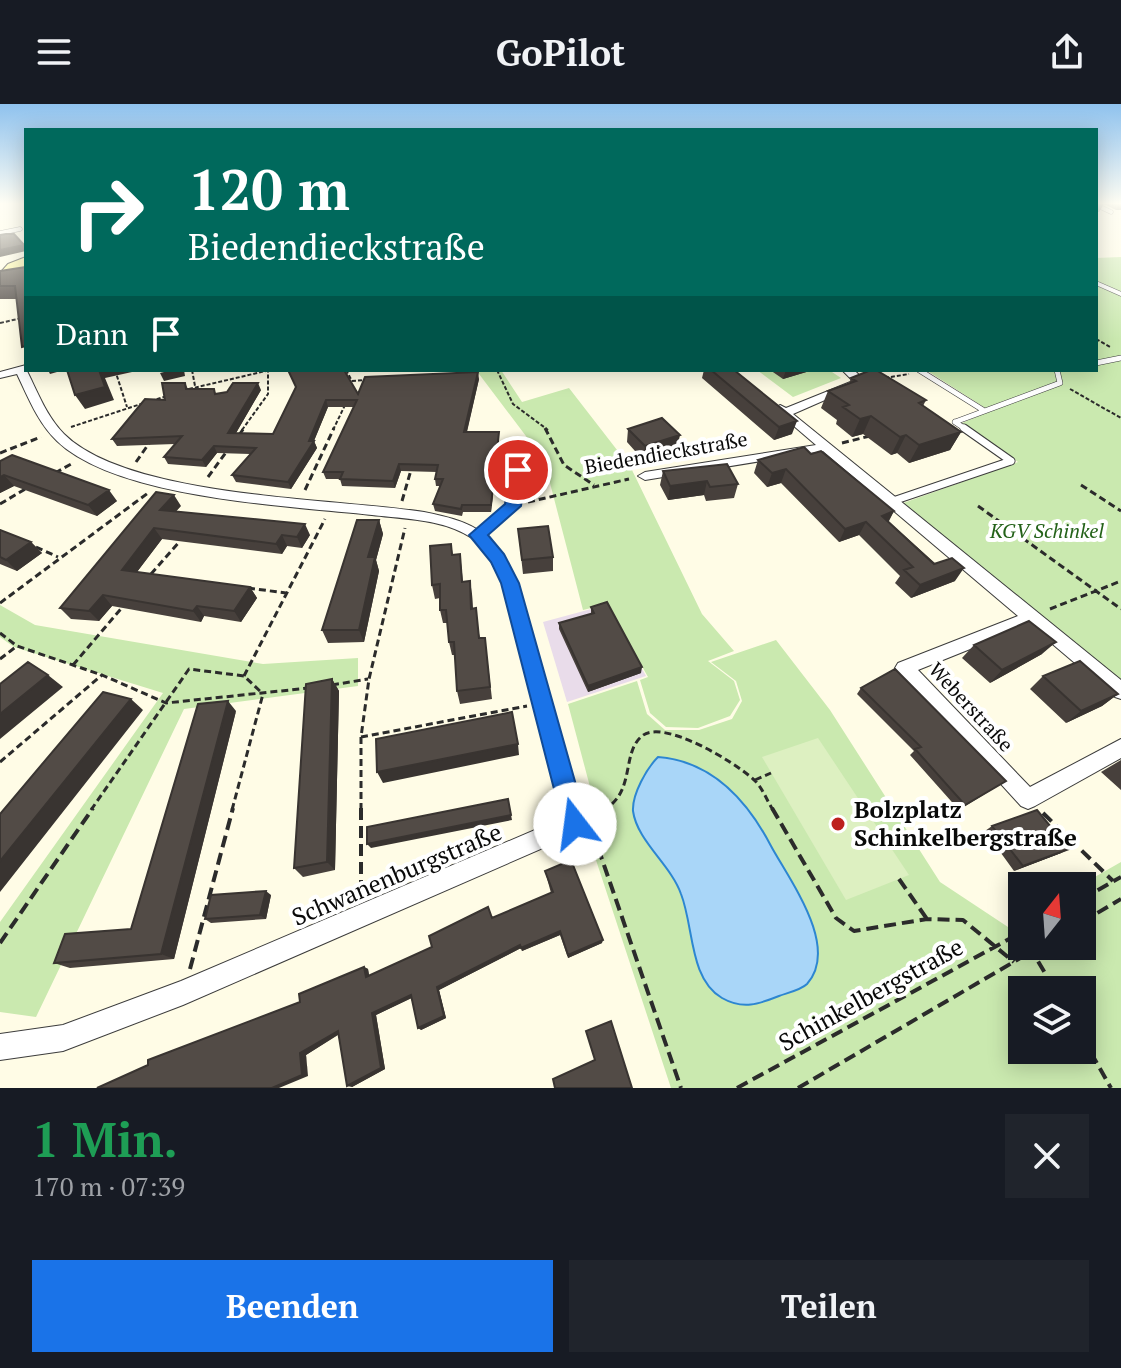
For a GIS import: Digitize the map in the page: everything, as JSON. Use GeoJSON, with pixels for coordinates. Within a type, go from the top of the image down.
{"type":"FeatureCollection","features":[{"type":"Feature","properties":{"kind":"street"},"geometry":{"type":"LineString","coordinates":[[1,278],[12,267],[24,262]]}},
{"type":"Feature","properties":{"kind":"street"},"geometry":{"type":"LineString","coordinates":[[1,278],[24,274]]}},
{"type":"Feature","properties":{"kind":"street"},"geometry":{"type":"LineString","coordinates":[[0,375],[23,368]]}},
{"type":"Feature","properties":{"kind":"street"},"geometry":{"type":"LineString","coordinates":[[25,372],[55,432],[87,456],[129,472],[199,490],[408,514],[478,535],[498,559],[510,583],[575,824]]}},
{"type":"Feature","properties":{"kind":"street"},"geometry":{"type":"LineString","coordinates":[[784,413],[860,382],[850,372]]}},
{"type":"Feature","properties":{"kind":"street"},"geometry":{"type":"LineString","coordinates":[[763,396],[1121,691]]}},
{"type":"Feature","properties":{"kind":"street","name":"Biedendieckstraße"},"geometry":{"type":"LineString","coordinates":[[645,476],[827,447]]}},
{"type":"Feature","properties":{"kind":"street","name":"Weberstraße"},"geometry":{"type":"LineString","coordinates":[[1028,799],[904,668],[1032,617]]}},
{"type":"Feature","properties":{"kind":"street"},"geometry":{"type":"LineString","coordinates":[[1028,799],[1121,748]]}},
{"type":"Feature","properties":{"kind":"street","name":"Schwanenburgstraße"},"geometry":{"type":"LineString","coordinates":[[0,1047],[63,1038],[183,993],[575,824]]}},
{"type":"Feature","properties":{"kind":"lane"},"geometry":{"type":"LineString","coordinates":[[1098,284],[1121,294]]}},
{"type":"Feature","properties":{"kind":"lane"},"geometry":{"type":"LineString","coordinates":[[1098,362],[1121,356]]}},
{"type":"Feature","properties":{"kind":"lane"},"geometry":{"type":"LineString","coordinates":[[922,372],[983,410]]}},
{"type":"Feature","properties":{"kind":"lane"},"geometry":{"type":"LineString","coordinates":[[893,501],[1011,461],[955,422],[1060,383],[1057,372]]}},
{"type":"Feature","properties":{"kind":"lane"},"geometry":{"type":"LineString","coordinates":[[478,535],[513,506],[518,470]]}},
{"type":"Feature","properties":{"kind":"path"},"geometry":{"type":"LineString","coordinates":[[0,323],[24,317]]}},
{"type":"Feature","properties":{"kind":"path"},"geometry":{"type":"LineString","coordinates":[[1098,340],[1121,356]]}},
{"type":"Feature","properties":{"kind":"path"},"geometry":{"type":"LineString","coordinates":[[116,372],[127,407]]}},
{"type":"Feature","properties":{"kind":"path"},"geometry":{"type":"LineString","coordinates":[[192,372],[196,388]]}},
{"type":"Feature","properties":{"kind":"path"},"geometry":{"type":"LineString","coordinates":[[185,391],[265,372]]}},
{"type":"Feature","properties":{"kind":"path"},"geometry":{"type":"LineString","coordinates":[[199,490],[268,394],[269,372]]}},
{"type":"Feature","properties":{"kind":"path"},"geometry":{"type":"LineString","coordinates":[[299,502],[342,419],[352,381],[347,372]]}},
{"type":"Feature","properties":{"kind":"path"},"geometry":{"type":"LineString","coordinates":[[498,372],[513,404],[549,431],[564,465],[594,485]]}},
{"type":"Feature","properties":{"kind":"path"},"geometry":{"type":"LineString","coordinates":[[860,382],[913,372]]}},
{"type":"Feature","properties":{"kind":"path"},"geometry":{"type":"LineString","coordinates":[[352,381],[366,380]]}},
{"type":"Feature","properties":{"kind":"path"},"geometry":{"type":"LineString","coordinates":[[1060,383],[1121,418]]}},
{"type":"Feature","properties":{"kind":"path"},"geometry":{"type":"LineString","coordinates":[[189,394],[196,388]]}},
{"type":"Feature","properties":{"kind":"path"},"geometry":{"type":"LineString","coordinates":[[0,453],[127,407],[173,394]]}},
{"type":"Feature","properties":{"kind":"path"},"geometry":{"type":"LineString","coordinates":[[827,447],[881,433]]}},
{"type":"Feature","properties":{"kind":"path"},"geometry":{"type":"LineString","coordinates":[[129,472],[154,435]]}},
{"type":"Feature","properties":{"kind":"path"},"geometry":{"type":"LineString","coordinates":[[45,479],[87,456]]}},
{"type":"Feature","properties":{"kind":"path"},"geometry":{"type":"LineString","coordinates":[[362,917],[361,737],[369,679],[408,514],[400,509],[412,466]]}},
{"type":"Feature","properties":{"kind":"path","name":"Biedendieckstraße"},"geometry":{"type":"LineString","coordinates":[[513,506],[594,485],[645,476]]}},
{"type":"Feature","properties":{"kind":"path"},"geometry":{"type":"LineString","coordinates":[[0,603],[163,482]]}},
{"type":"Feature","properties":{"kind":"path"},"geometry":{"type":"LineString","coordinates":[[1081,485],[1121,511]]}},
{"type":"Feature","properties":{"kind":"path"},"geometry":{"type":"LineString","coordinates":[[0,504],[31,486]]}},
{"type":"Feature","properties":{"kind":"path"},"geometry":{"type":"LineString","coordinates":[[244,676],[333,506]]}},
{"type":"Feature","properties":{"kind":"path"},"geometry":{"type":"LineString","coordinates":[[978,506],[1121,609]]}},
{"type":"Feature","properties":{"kind":"path"},"geometry":{"type":"LineString","coordinates":[[162,579],[148,577],[184,536]]}},
{"type":"Feature","properties":{"kind":"path"},"geometry":{"type":"LineString","coordinates":[[27,543],[60,558]]}},
{"type":"Feature","properties":{"kind":"path"},"geometry":{"type":"LineString","coordinates":[[1032,617],[1121,581]]}},
{"type":"Feature","properties":{"kind":"path"},"geometry":{"type":"LineString","coordinates":[[244,588],[286,593]]}},
{"type":"Feature","properties":{"kind":"path"},"geometry":{"type":"LineString","coordinates":[[73,665],[129,600]]}},
{"type":"Feature","properties":{"kind":"path"},"geometry":{"type":"LineString","coordinates":[[0,633],[17,646],[102,675],[166,703],[316,687]]}},
{"type":"Feature","properties":{"kind":"path"},"geometry":{"type":"LineString","coordinates":[[0,659],[17,646]]}},
{"type":"Feature","properties":{"kind":"path"},"geometry":{"type":"LineString","coordinates":[[0,943],[189,669],[244,676],[263,694]]}},
{"type":"Feature","properties":{"kind":"path"},"geometry":{"type":"LineString","coordinates":[[0,762],[102,675]]}},
{"type":"Feature","properties":{"kind":"path"},"geometry":{"type":"LineString","coordinates":[[329,685],[369,679]]}},
{"type":"Feature","properties":{"kind":"path"},"geometry":{"type":"LineString","coordinates":[[183,993],[263,694]]}},
{"type":"Feature","properties":{"kind":"path"},"geometry":{"type":"LineString","coordinates":[[361,737],[543,703]]}},
{"type":"Feature","properties":{"kind":"path"},"geometry":{"type":"LineString","coordinates":[[681,1088],[595,839],[575,824],[611,806],[618,798],[624,789],[638,739],[646,733],[663,733],[698,743],[755,780],[836,918],[854,931],[927,919],[963,920],[1014,962]]}},
{"type":"Feature","properties":{"kind":"path"},"geometry":{"type":"LineString","coordinates":[[755,780],[771,773]]}},
{"type":"Feature","properties":{"kind":"path"},"geometry":{"type":"LineString","coordinates":[[1028,799],[1113,881]]}},
{"type":"Feature","properties":{"kind":"path"},"geometry":{"type":"LineString","coordinates":[[1096,891],[1121,877]]}},
{"type":"Feature","properties":{"kind":"path"},"geometry":{"type":"LineString","coordinates":[[899,879],[927,919]]}},
{"type":"Feature","properties":{"kind":"path"},"geometry":{"type":"LineString","coordinates":[[1096,914],[1121,899]]}},
{"type":"Feature","properties":{"kind":"path","name":"Schinkelbergstraße"},"geometry":{"type":"LineString","coordinates":[[737,1088],[1008,941]]}},
{"type":"Feature","properties":{"kind":"path","name":"Schinkelbergstraße"},"geometry":{"type":"LineString","coordinates":[[798,1088],[1016,960]]}},
{"type":"Feature","properties":{"kind":"path"},"geometry":{"type":"LineString","coordinates":[[1096,1062],[1111,1088]]}},
{"type":"Feature","properties":{"kind":"shaded area"},"geometry":{"type":"Polygon","coordinates":[[[606,605],[646,676],[567,702],[543,622],[606,605]]]}},
{"type":"Feature","properties":{"kind":"green space","name":"KGV Schinkel"},"geometry":{"type":"Polygon","coordinates":[[[1121,257],[1121,683],[895,506],[1018,462],[962,423],[990,411],[929,372],[1098,372],[1098,258],[1121,257]]]}},
{"type":"Feature","properties":{"kind":"green space"},"geometry":{"type":"Polygon","coordinates":[[[478,372],[502,372],[522,402],[569,388],[631,468],[702,614],[734,651],[708,661],[734,681],[740,700],[730,716],[698,728],[666,727],[650,713],[640,680],[648,677],[607,604],[583,610],[544,460],[478,372]]]}},
{"type":"Feature","properties":{"kind":"green space"},"geometry":{"type":"Polygon","coordinates":[[[760,372],[832,372],[841,378],[793,397],[760,372]]]}},
{"type":"Feature","properties":{"kind":"green space"},"geometry":{"type":"Polygon","coordinates":[[[0,605],[35,625],[263,664],[358,658],[358,686],[184,709],[36,1017],[0,1012],[0,922],[163,693],[14,647],[0,637],[0,605]]]}},
{"type":"Feature","properties":{"kind":"green space"},"geometry":{"type":"Polygon","coordinates":[[[776,640],[830,710],[940,882],[1008,927],[1008,960],[1096,960],[1096,876],[1121,862],[1121,1088],[671,1088],[593,851],[606,847],[568,704],[637,681],[647,714],[665,730],[699,730],[732,719],[742,701],[736,681],[711,662],[776,640]]]}},
{"type":"Feature","properties":{"kind":"green space","name":"Bolzplatz Schinkelbergstraße"},"geometry":{"type":"Polygon","coordinates":[[[818,738],[909,875],[846,900],[762,757],[818,738]]]}},
{"type":"Feature","properties":{"kind":"water"},"geometry":{"type":"Polygon","coordinates":[[[658,757],[695,766],[711,775],[751,813],[799,895],[815,933],[818,952],[816,969],[804,986],[765,1001],[744,1005],[730,1002],[711,989],[698,965],[681,894],[641,833],[633,811],[641,782],[658,757]]]}},
{"type":"Feature","properties":{"kind":"building"},"geometry":{"type":"Polygon","coordinates":[[[24,267],[24,346],[15,286],[0,286],[0,271],[24,267]]]}},
{"type":"Feature","properties":{"kind":"building"},"geometry":{"type":"Polygon","coordinates":[[[68,372],[100,372],[105,387],[75,395],[68,372]]]}},
{"type":"Feature","properties":{"kind":"building"},"geometry":{"type":"Polygon","coordinates":[[[289,372],[345,372],[358,394],[365,377],[478,372],[464,432],[499,432],[491,505],[462,505],[461,509],[433,504],[443,479],[435,479],[438,465],[399,464],[393,481],[340,479],[343,472],[323,472],[357,400],[326,400],[309,441],[314,441],[288,482],[232,475],[256,448],[214,446],[202,460],[164,457],[182,436],[112,439],[145,399],[165,400],[162,383],[185,383],[186,389],[214,389],[215,394],[227,392],[233,383],[258,383],[228,433],[273,434],[296,387],[289,372]]]}},
{"type":"Feature","properties":{"kind":"building"},"geometry":{"type":"Polygon","coordinates":[[[713,372],[736,372],[797,421],[779,427],[713,372]]]}},
{"type":"Feature","properties":{"kind":"building"},"geometry":{"type":"Polygon","coordinates":[[[866,372],[879,372],[926,400],[919,403],[961,432],[919,445],[906,435],[900,437],[871,416],[860,419],[843,407],[849,405],[828,391],[856,381],[851,378],[866,372]]]}},
{"type":"Feature","properties":{"kind":"building"},"geometry":{"type":"Polygon","coordinates":[[[662,418],[680,435],[645,446],[628,429],[662,418]]]}},
{"type":"Feature","properties":{"kind":"building"},"geometry":{"type":"Polygon","coordinates":[[[804,447],[811,454],[821,451],[894,511],[882,516],[934,564],[952,558],[964,568],[920,585],[904,570],[913,567],[866,522],[845,529],[786,469],[772,473],[758,460],[804,447]]]}},
{"type":"Feature","properties":{"kind":"building"},"geometry":{"type":"Polygon","coordinates":[[[12,455],[109,490],[88,505],[4,475],[0,477],[0,461],[12,455]]]}},
{"type":"Feature","properties":{"kind":"building"},"geometry":{"type":"Polygon","coordinates":[[[727,464],[738,484],[710,487],[707,481],[670,486],[663,471],[727,464]]]}},
{"type":"Feature","properties":{"kind":"building"},"geometry":{"type":"Polygon","coordinates":[[[156,492],[174,495],[160,510],[305,524],[297,537],[282,535],[276,544],[154,528],[122,570],[250,587],[234,611],[197,606],[193,611],[103,595],[89,611],[60,608],[156,492]]]}},
{"type":"Feature","properties":{"kind":"building"},"geometry":{"type":"Polygon","coordinates":[[[357,520],[379,520],[368,557],[375,557],[359,630],[322,630],[357,520]]]}},
{"type":"Feature","properties":{"kind":"building"},"geometry":{"type":"Polygon","coordinates":[[[548,526],[553,557],[522,560],[518,529],[548,526]]]}},
{"type":"Feature","properties":{"kind":"building"},"geometry":{"type":"Polygon","coordinates":[[[0,530],[31,542],[6,560],[0,557],[0,530]]]}},
{"type":"Feature","properties":{"kind":"building"},"geometry":{"type":"Polygon","coordinates":[[[451,544],[452,555],[460,554],[462,582],[470,581],[471,609],[476,608],[479,638],[485,638],[490,687],[457,691],[454,642],[449,642],[446,610],[440,610],[440,584],[432,585],[430,546],[451,544]]]}},
{"type":"Feature","properties":{"kind":"building"},"geometry":{"type":"Polygon","coordinates":[[[607,602],[642,667],[588,686],[559,623],[594,613],[591,607],[607,602]]]}},
{"type":"Feature","properties":{"kind":"building"},"geometry":{"type":"Polygon","coordinates":[[[1029,621],[1056,642],[1002,670],[974,645],[1029,621]]]}},
{"type":"Feature","properties":{"kind":"building"},"geometry":{"type":"Polygon","coordinates":[[[1080,661],[1118,694],[1081,711],[1043,676],[1080,661]]]}},
{"type":"Feature","properties":{"kind":"building"},"geometry":{"type":"Polygon","coordinates":[[[28,662],[48,675],[0,714],[0,684],[28,662]]]}},
{"type":"Feature","properties":{"kind":"building"},"geometry":{"type":"Polygon","coordinates":[[[895,669],[1006,781],[965,805],[915,749],[921,747],[861,688],[895,669]]]}},
{"type":"Feature","properties":{"kind":"building"},"geometry":{"type":"Polygon","coordinates":[[[332,679],[327,862],[294,868],[306,684],[332,679]]]}},
{"type":"Feature","properties":{"kind":"building"},"geometry":{"type":"Polygon","coordinates":[[[103,692],[131,699],[0,861],[0,814],[103,692]]]}},
{"type":"Feature","properties":{"kind":"building"},"geometry":{"type":"Polygon","coordinates":[[[228,701],[161,954],[54,963],[65,934],[131,929],[198,704],[228,701]]]}},
{"type":"Feature","properties":{"kind":"building"},"geometry":{"type":"Polygon","coordinates":[[[512,712],[518,744],[377,772],[376,739],[512,712]]]}},
{"type":"Feature","properties":{"kind":"building"},"geometry":{"type":"Polygon","coordinates":[[[508,799],[511,815],[367,844],[367,827],[508,799]]]}},
{"type":"Feature","properties":{"kind":"building"},"geometry":{"type":"Polygon","coordinates":[[[1037,810],[1069,849],[1023,866],[992,826],[1037,810]]]}},
{"type":"Feature","properties":{"kind":"building"},"geometry":{"type":"Polygon","coordinates":[[[571,860],[603,940],[568,955],[560,931],[521,948],[520,945],[437,987],[444,1016],[418,1028],[411,995],[372,1013],[381,1068],[347,1086],[338,1031],[300,1053],[302,1075],[272,1088],[97,1088],[148,1065],[148,1060],[300,1002],[299,994],[364,967],[366,977],[432,947],[429,936],[488,907],[492,918],[553,892],[545,871],[571,860]]]}},
{"type":"Feature","properties":{"kind":"building"},"geometry":{"type":"Polygon","coordinates":[[[266,891],[260,915],[205,919],[211,895],[266,891]]]}},
{"type":"Feature","properties":{"kind":"building"},"geometry":{"type":"Polygon","coordinates":[[[611,1021],[632,1088],[555,1088],[553,1079],[595,1060],[586,1031],[611,1021]]]}},
{"type":"Feature","properties":{"kind":"place","name":"Bolzplatz Schinkelbergstraße"},"geometry":{"type":"Point","coordinates":[838,824]}},
{"type":"Feature","properties":{"kind":"route"},"geometry":{"type":"LineString","coordinates":[[518,470],[513,506],[478,535],[498,559],[510,583],[575,824]]}}]}
